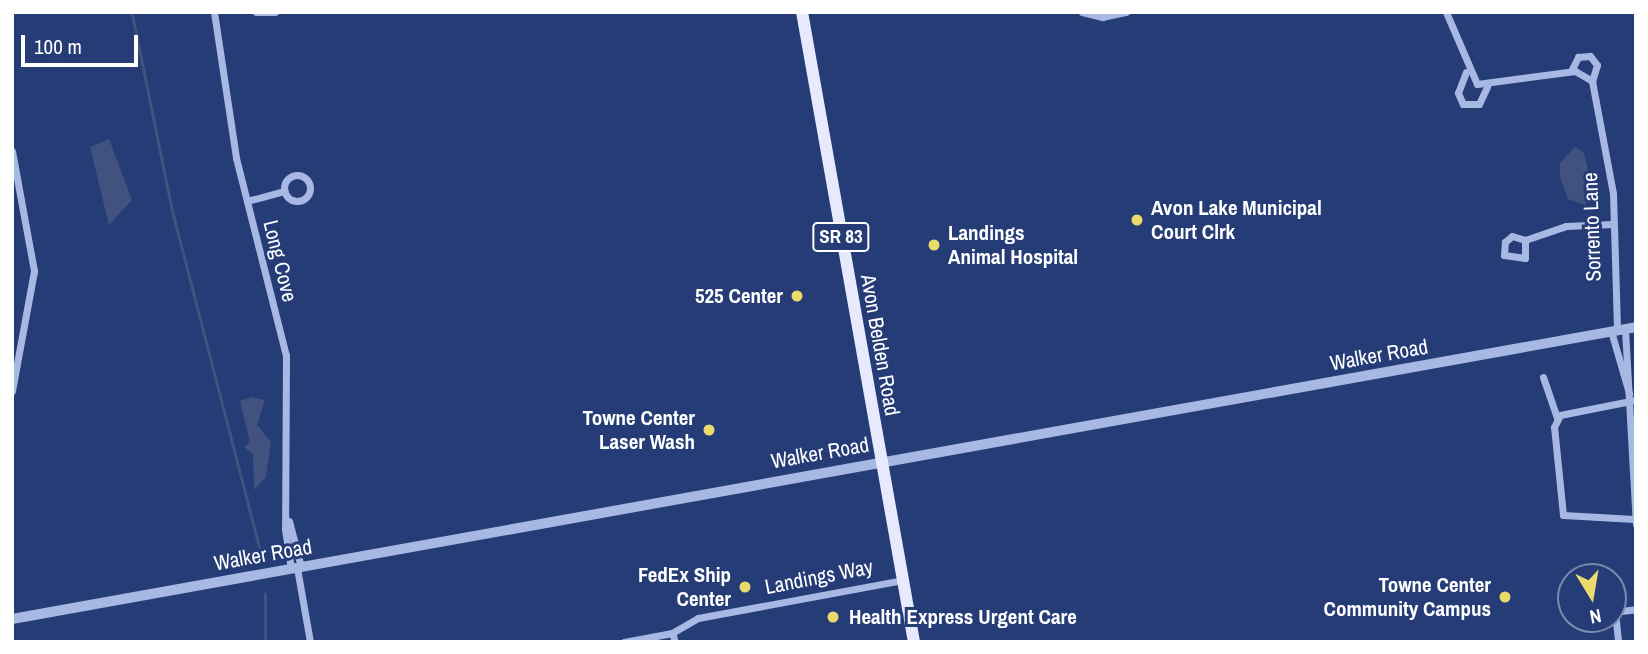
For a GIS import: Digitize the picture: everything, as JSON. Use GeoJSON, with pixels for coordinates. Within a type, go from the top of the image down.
{"type":"FeatureCollection","features":[{"type":"Feature","properties":{"kind":"main road","name":"Avon Belden Road"},"geometry":{"type":"LineString","coordinates":[[802,12],[914,642]]}},
{"type":"Feature","properties":{"kind":"street","name":"Long Cove"},"geometry":{"type":"LineString","coordinates":[[215,12],[247,201],[286,355],[289,521],[310,642]]}},
{"type":"Feature","properties":{"kind":"street"},"geometry":{"type":"LineString","coordinates":[[256,12],[275,12]]}},
{"type":"Feature","properties":{"kind":"street"},"geometry":{"type":"LineString","coordinates":[[1082,12],[1102,17],[1126,12]]}},
{"type":"Feature","properties":{"kind":"street","name":"Sorrento Lane"},"geometry":{"type":"LineString","coordinates":[[1446,12],[1467,71],[1458,93],[1463,104],[1478,104],[1487,87],[1571,71],[1578,57],[1590,56],[1597,65],[1592,80],[1614,224],[1622,330]]}},
{"type":"Feature","properties":{"kind":"street"},"geometry":{"type":"LineString","coordinates":[[1467,71],[1487,87]]}},
{"type":"Feature","properties":{"kind":"street"},"geometry":{"type":"LineString","coordinates":[[1571,71],[1592,80]]}},
{"type":"Feature","properties":{"kind":"street"},"geometry":{"type":"LineString","coordinates":[[12,151],[34,271],[12,391]]}},
{"type":"Feature","properties":{"kind":"street"},"geometry":{"type":"LineString","coordinates":[[247,201],[285,191]]}},
{"type":"Feature","properties":{"kind":"street"},"geometry":{"type":"LineString","coordinates":[[1525,240],[1566,226],[1614,224]]}},
{"type":"Feature","properties":{"kind":"street"},"geometry":{"type":"LineString","coordinates":[[1622,330],[1632,398]]}},
{"type":"Feature","properties":{"kind":"street"},"geometry":{"type":"LineString","coordinates":[[1544,377],[1557,418],[1563,515],[1635,522],[1632,398],[1622,330]]}},
{"type":"Feature","properties":{"kind":"street","name":"Walker Road"},"geometry":{"type":"LineString","coordinates":[[12,619],[1622,330]]}},
{"type":"Feature","properties":{"kind":"street"},"geometry":{"type":"LineString","coordinates":[[1557,418],[1632,398]]}},
{"type":"Feature","properties":{"kind":"street","name":"Landings Way"},"geometry":{"type":"LineString","coordinates":[[624,642],[674,638],[698,618],[903,580]]}},
{"type":"Feature","properties":{"kind":"water"},"geometry":{"type":"Polygon","coordinates":[[[109,139],[132,200],[109,225],[90,147],[109,139]]]}},
{"type":"Feature","properties":{"kind":"water"},"geometry":{"type":"Polygon","coordinates":[[[1575,147],[1584,153],[1593,192],[1585,205],[1568,199],[1560,177],[1560,163],[1575,147]]]}},
{"type":"Feature","properties":{"kind":"water"},"geometry":{"type":"Polygon","coordinates":[[[251,397],[265,400],[257,425],[271,442],[266,477],[254,490],[253,454],[244,447],[250,442],[240,401],[251,397]]]}},
{"type":"Feature","properties":{"kind":"waterway"},"geometry":{"type":"LineString","coordinates":[[132,12],[172,209],[261,553]]}},
{"type":"Feature","properties":{"kind":"waterway"},"geometry":{"type":"LineString","coordinates":[[265,594],[265,642]]}},
{"type":"Feature","properties":{"kind":"place","name":"Avon Lake Municipal Court Clrk"},"geometry":{"type":"Point","coordinates":[1137,220]}},
{"type":"Feature","properties":{"kind":"place","name":"Landings Animal Hospital"},"geometry":{"type":"Point","coordinates":[934,245]}},
{"type":"Feature","properties":{"kind":"place","name":"525 Center"},"geometry":{"type":"Point","coordinates":[797,296]}},
{"type":"Feature","properties":{"kind":"place","name":"Towne Center Laser Wash"},"geometry":{"type":"Point","coordinates":[709,430]}},
{"type":"Feature","properties":{"kind":"place","name":"FedEx Ship Center"},"geometry":{"type":"Point","coordinates":[745,587]}},
{"type":"Feature","properties":{"kind":"place","name":"Towne Center Community Campus"},"geometry":{"type":"Point","coordinates":[1505,597]}},
{"type":"Feature","properties":{"kind":"place","name":"Health Express Urgent Care"},"geometry":{"type":"Point","coordinates":[833,617]}}]}
